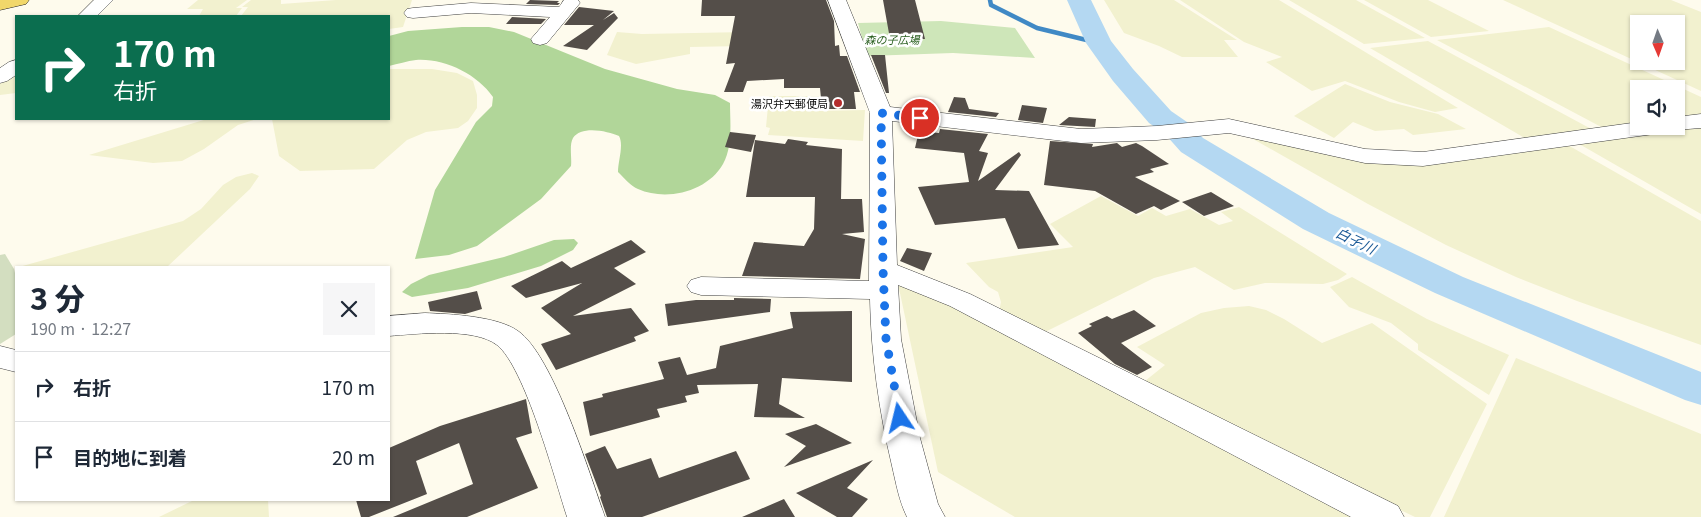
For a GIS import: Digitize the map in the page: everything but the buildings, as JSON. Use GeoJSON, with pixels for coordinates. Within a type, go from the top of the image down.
{"type":"FeatureCollection","features":[{"type":"Feature","properties":{"kind":"main road"},"geometry":{"type":"LineString","coordinates":[[0,5],[20,0]]}},
{"type":"Feature","properties":{"kind":"street"},"geometry":{"type":"LineString","coordinates":[[88,15],[104,0]]}},
{"type":"Feature","properties":{"kind":"street"},"geometry":{"type":"LineString","coordinates":[[837,0],[881,113],[883,280],[886,339],[917,513]]}},
{"type":"Feature","properties":{"kind":"street"},"geometry":{"type":"LineString","coordinates":[[413,13],[471,8],[568,6]]}},
{"type":"Feature","properties":{"kind":"street"},"geometry":{"type":"LineString","coordinates":[[540,39],[568,6]]}},
{"type":"Feature","properties":{"kind":"street"},"geometry":{"type":"LineString","coordinates":[[0,77],[15,67]]}},
{"type":"Feature","properties":{"kind":"street"},"geometry":{"type":"LineString","coordinates":[[881,113],[1064,134],[1157,133],[1210,127],[1241,128],[1365,156],[1406,159],[1423,159],[1630,130]]}},
{"type":"Feature","properties":{"kind":"street"},"geometry":{"type":"LineString","coordinates":[[1685,123],[1701,121]]}},
{"type":"Feature","properties":{"kind":"street"},"geometry":{"type":"LineString","coordinates":[[701,286],[883,280],[960,300],[1385,517]]}},
{"type":"Feature","properties":{"kind":"street"},"geometry":{"type":"LineString","coordinates":[[390,326],[429,322],[479,328],[506,336],[516,343],[535,378],[586,517]]}},
{"type":"Feature","properties":{"kind":"street"},"geometry":{"type":"LineString","coordinates":[[0,357],[15,361]]}},
{"type":"Feature","properties":{"kind":"green space"},"geometry":{"type":"Polygon","coordinates":[[[198,0],[247,0],[236,8],[242,8],[237,15],[200,15],[203,9],[187,9],[198,0]]]}},
{"type":"Feature","properties":{"kind":"green space"},"geometry":{"type":"Polygon","coordinates":[[[251,0],[281,0],[281,4],[336,0],[412,0],[403,27],[390,29],[390,15],[242,15],[248,7],[242,7],[251,0]]]}},
{"type":"Feature","properties":{"kind":"green space"},"geometry":{"type":"Polygon","coordinates":[[[1104,0],[1174,0],[1237,40],[1224,40],[1238,57],[1182,57],[1124,33],[1104,0]]]}},
{"type":"Feature","properties":{"kind":"green space"},"geometry":{"type":"Polygon","coordinates":[[[1180,0],[1279,0],[1458,108],[1435,112],[1399,102],[1345,81],[1312,91],[1266,62],[1282,57],[1244,42],[1180,0]]]}},
{"type":"Feature","properties":{"kind":"green space"},"geometry":{"type":"Polygon","coordinates":[[[1289,0],[1356,0],[1425,38],[1364,44],[1289,0]]]}},
{"type":"Feature","properties":{"kind":"green space"},"geometry":{"type":"Polygon","coordinates":[[[1364,0],[1428,0],[1489,31],[1431,37],[1364,0]]]}},
{"type":"Feature","properties":{"kind":"green space"},"geometry":{"type":"Polygon","coordinates":[[[1503,0],[1671,0],[1701,12],[1701,91],[1685,84],[1685,80],[1677,80],[1655,70],[1685,70],[1685,15],[1630,15],[1630,58],[1503,0]]]}},
{"type":"Feature","properties":{"kind":"green space","name":"森の子広場"},"geometry":{"type":"Polygon","coordinates":[[[941,21],[1015,28],[1035,58],[953,53],[867,56],[858,23],[941,21]]]}},
{"type":"Feature","properties":{"kind":"green space"},"geometry":{"type":"Polygon","coordinates":[[[489,27],[514,32],[605,69],[677,89],[715,95],[730,103],[730,142],[726,157],[716,173],[697,187],[686,192],[674,194],[649,193],[635,188],[618,172],[621,148],[619,136],[608,132],[588,130],[577,134],[573,138],[571,166],[541,199],[477,246],[449,255],[415,259],[435,190],[476,122],[492,106],[493,97],[478,81],[459,69],[448,65],[427,60],[416,60],[390,66],[390,36],[408,31],[489,27]]]}},
{"type":"Feature","properties":{"kind":"green space"},"geometry":{"type":"Polygon","coordinates":[[[1549,27],[1630,64],[1630,70],[1642,70],[1664,80],[1630,80],[1630,126],[1605,129],[1437,40],[1549,27]]]}},
{"type":"Feature","properties":{"kind":"green space"},"geometry":{"type":"Polygon","coordinates":[[[617,32],[642,34],[746,32],[743,46],[690,47],[690,54],[636,64],[607,55],[617,32]]]}},
{"type":"Feature","properties":{"kind":"green space"},"geometry":{"type":"Polygon","coordinates":[[[1428,41],[1595,131],[1528,140],[1370,48],[1428,41]]]}},
{"type":"Feature","properties":{"kind":"green space"},"geometry":{"type":"Polygon","coordinates":[[[390,69],[432,69],[457,73],[473,81],[477,95],[477,108],[468,121],[458,128],[426,132],[407,140],[374,169],[300,171],[279,156],[272,120],[390,120],[390,69]]]}},
{"type":"Feature","properties":{"kind":"green space"},"geometry":{"type":"Polygon","coordinates":[[[15,73],[15,93],[0,95],[0,84],[15,73]]]}},
{"type":"Feature","properties":{"kind":"green space"},"geometry":{"type":"Polygon","coordinates":[[[1345,84],[1390,102],[1438,114],[1466,129],[1413,135],[1404,129],[1375,131],[1353,122],[1334,138],[1294,116],[1345,84]]]}},
{"type":"Feature","properties":{"kind":"green space"},"geometry":{"type":"Polygon","coordinates":[[[1685,90],[1701,97],[1701,115],[1685,118],[1685,90]]]}},
{"type":"Feature","properties":{"kind":"green space"},"geometry":{"type":"Polygon","coordinates":[[[769,96],[819,96],[820,111],[865,110],[863,141],[768,135],[770,128],[766,127],[769,96]]]}},
{"type":"Feature","properties":{"kind":"green space"},"geometry":{"type":"Polygon","coordinates":[[[204,120],[254,120],[238,125],[204,149],[182,161],[153,163],[89,155],[204,120]]]}},
{"type":"Feature","properties":{"kind":"green space"},"geometry":{"type":"Polygon","coordinates":[[[1701,124],[1701,214],[1574,141],[1630,134],[1685,135],[1685,126],[1701,124]]]}},
{"type":"Feature","properties":{"kind":"green space"},"geometry":{"type":"Polygon","coordinates":[[[1239,131],[1366,160],[1566,144],[1701,221],[1701,345],[1577,301],[1516,277],[1446,245],[1368,204],[1239,131]]]}},
{"type":"Feature","properties":{"kind":"green space"},"geometry":{"type":"Polygon","coordinates":[[[252,173],[259,176],[250,189],[168,266],[23,266],[183,221],[201,209],[223,185],[236,177],[252,173]]]}},
{"type":"Feature","properties":{"kind":"green space"},"geometry":{"type":"Polygon","coordinates":[[[1101,196],[1138,216],[1152,208],[1166,216],[1190,209],[1219,225],[1233,221],[1221,212],[1239,207],[1347,274],[1338,280],[1323,284],[1265,283],[1234,290],[1195,267],[1154,278],[1043,333],[999,312],[1001,302],[998,292],[989,287],[966,263],[1073,247],[1050,224],[1101,196]]]}},
{"type":"Feature","properties":{"kind":"green space"},"geometry":{"type":"Polygon","coordinates":[[[574,239],[578,243],[573,250],[541,266],[468,288],[412,297],[402,292],[411,284],[429,275],[504,257],[554,240],[574,239]]]}},
{"type":"Feature","properties":{"kind":"green space"},"geometry":{"type":"Polygon","coordinates":[[[5,254],[15,273],[15,335],[0,344],[0,255],[5,254]]]}},
{"type":"Feature","properties":{"kind":"green space"},"geometry":{"type":"Polygon","coordinates":[[[1352,277],[1427,319],[1509,355],[1489,395],[1418,350],[1418,344],[1391,323],[1349,307],[1330,287],[1352,277]]]}},
{"type":"Feature","properties":{"kind":"green space"},"geometry":{"type":"Polygon","coordinates":[[[897,279],[1013,336],[1359,517],[1015,517],[938,472],[897,279]]]}},
{"type":"Feature","properties":{"kind":"green space"},"geometry":{"type":"Polygon","coordinates":[[[1249,306],[1266,310],[1284,319],[1322,343],[1372,323],[1487,404],[1430,517],[1415,517],[1140,385],[1165,365],[1137,347],[1201,313],[1224,308],[1249,306]]]}},
{"type":"Feature","properties":{"kind":"green space"},"geometry":{"type":"Polygon","coordinates":[[[1516,358],[1701,434],[1701,517],[1444,517],[1516,358]]]}},
{"type":"Feature","properties":{"kind":"green space"},"geometry":{"type":"Polygon","coordinates":[[[192,501],[268,501],[269,517],[159,517],[192,501]]]}},
{"type":"Feature","properties":{"kind":"waterway"},"geometry":{"type":"LineString","coordinates":[[990,0],[991,5],[1037,28],[1099,43]]}},
{"type":"Feature","properties":{"kind":"waterway","name":"白子川"},"geometry":{"type":"LineString","coordinates":[[1079,0],[1099,43],[1123,75],[1160,117],[1176,128],[1192,145],[1316,221],[1449,285],[1701,389]]}},
{"type":"Feature","properties":{"kind":"place","name":"湯沢弁天郵便局"},"geometry":{"type":"Point","coordinates":[838,103]}},
{"type":"Feature","properties":{"kind":"route"},"geometry":{"type":"LineString","coordinates":[[900,418],[886,339],[881,113],[920,118]]}}]}
